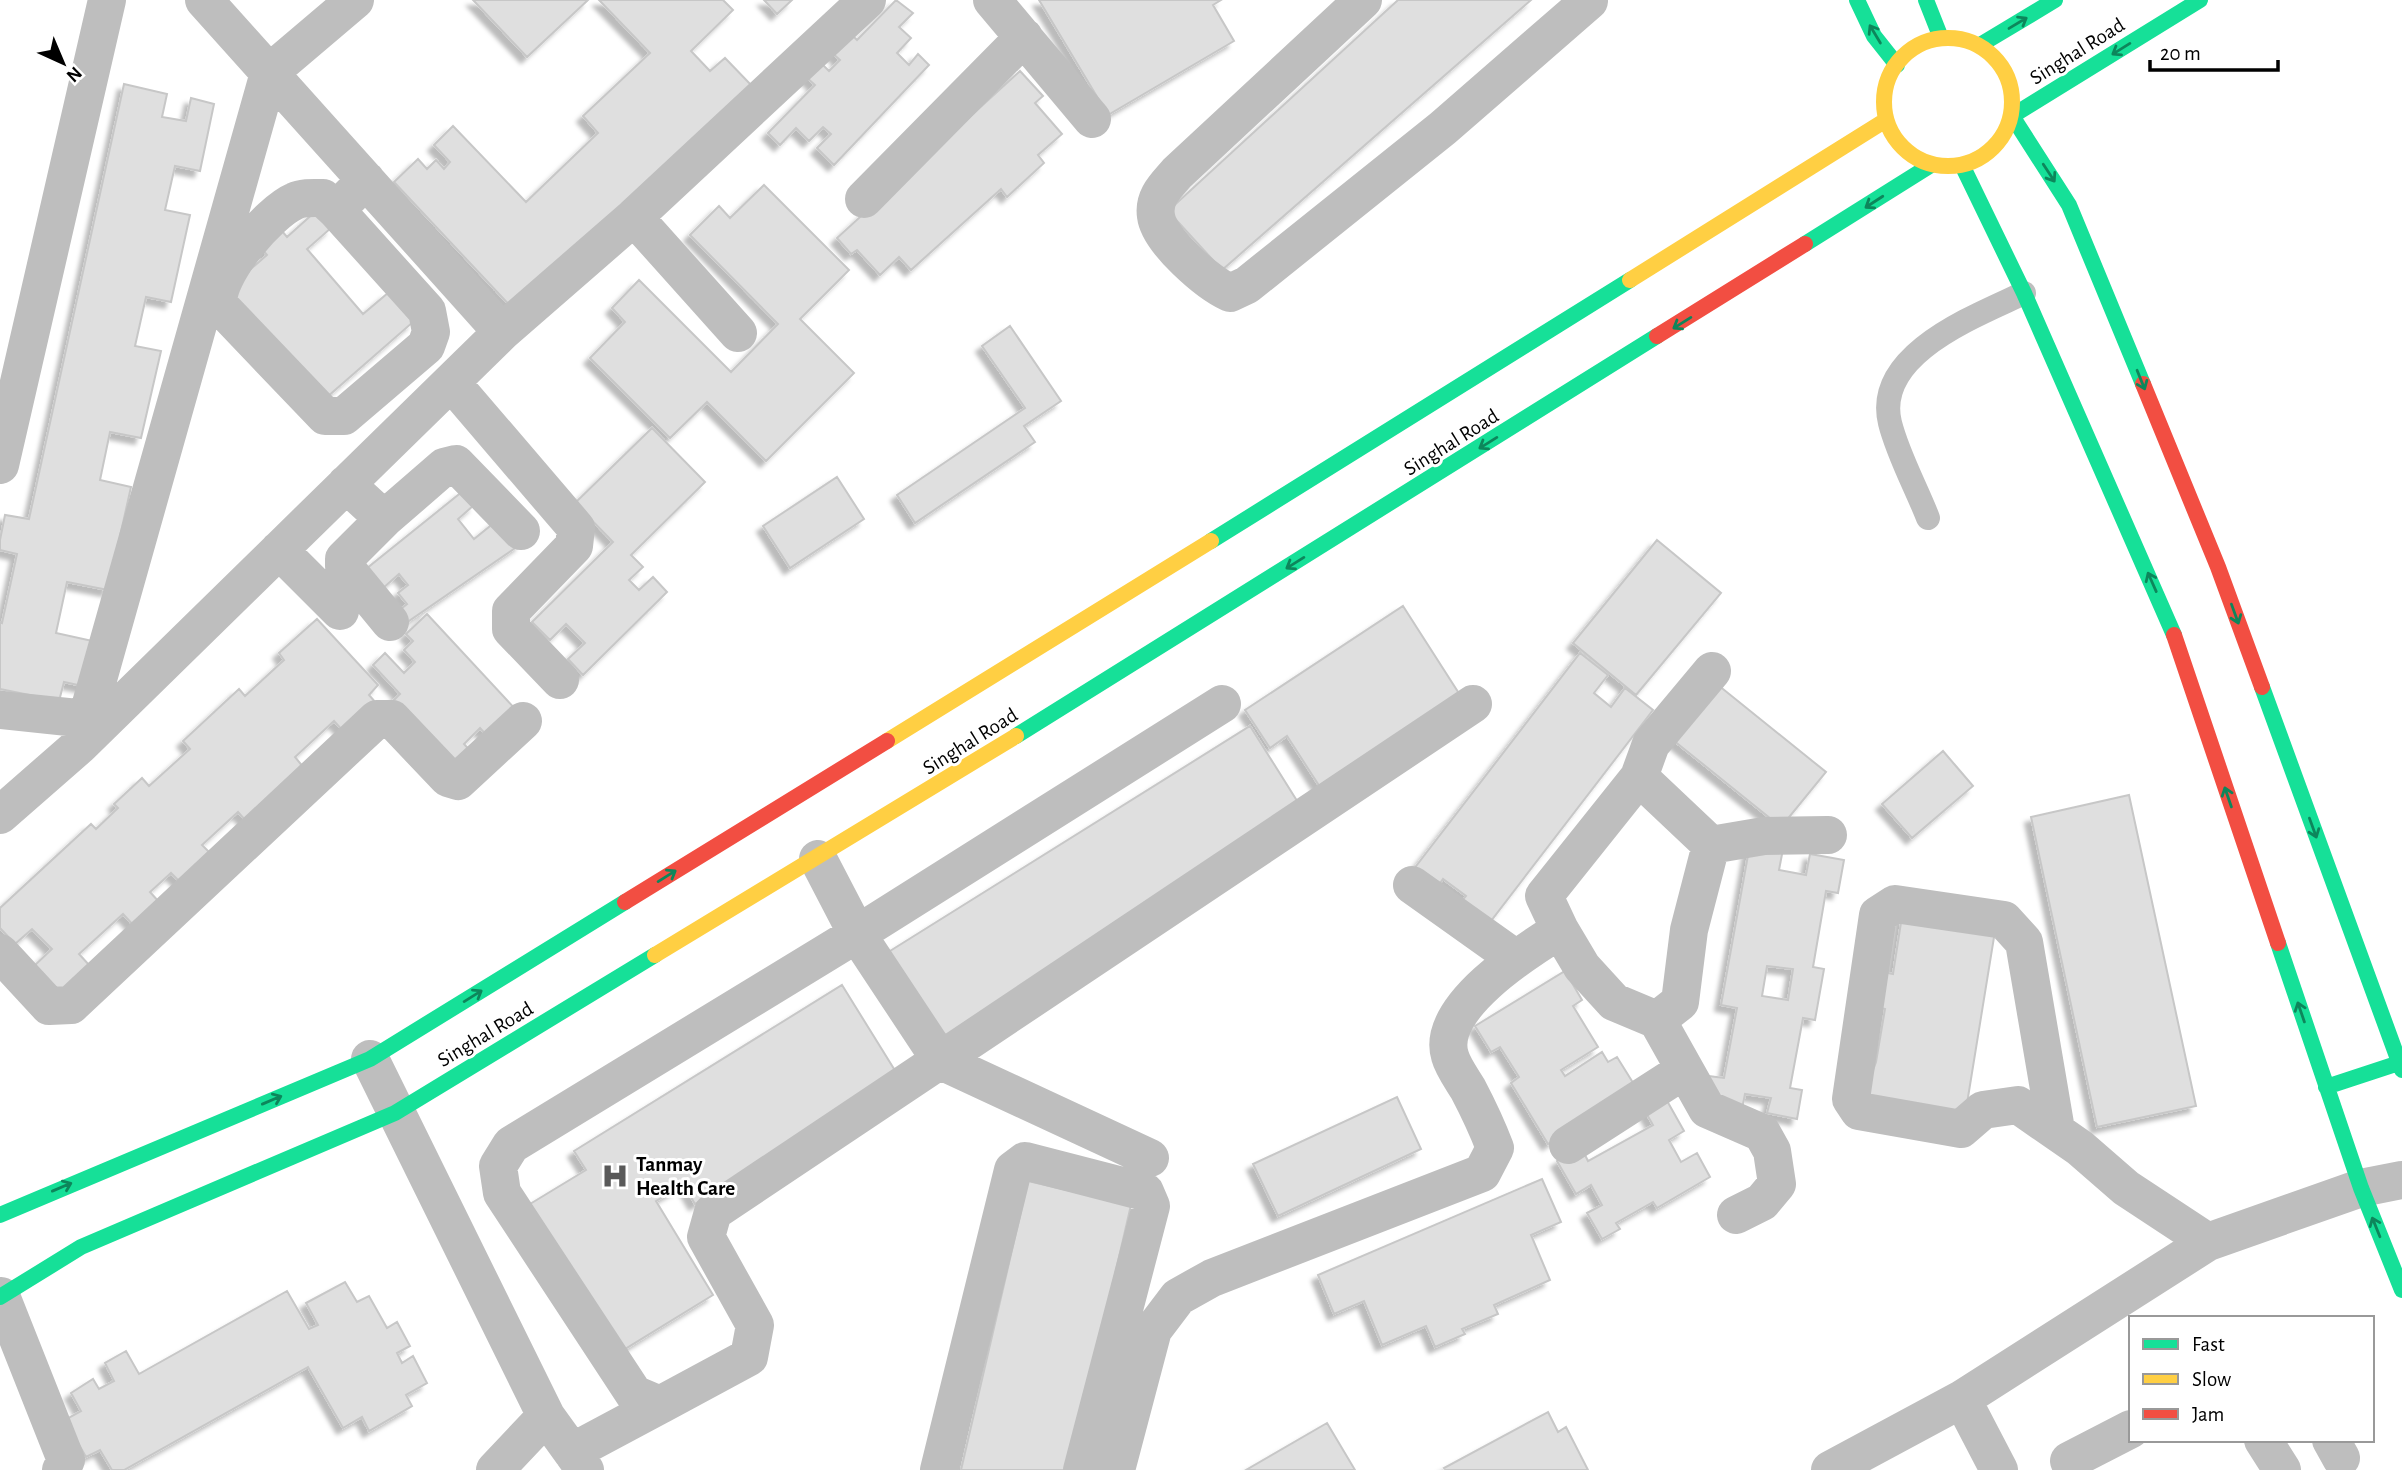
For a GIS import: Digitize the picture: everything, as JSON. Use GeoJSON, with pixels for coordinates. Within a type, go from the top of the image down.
{"type":"FeatureCollection","features":[{"type":"Feature","properties":{"kind":"street"},"geometry":{"type":"LineString","coordinates":[[0,465],[107,0]]}},
{"type":"Feature","properties":{"kind":"street"},"geometry":{"type":"LineString","coordinates":[[204,0],[502,332]]}},
{"type":"Feature","properties":{"kind":"street"},"geometry":{"type":"LineString","coordinates":[[83,732],[269,73],[355,0]]}},
{"type":"Feature","properties":{"kind":"street"},"geometry":{"type":"LineString","coordinates":[[0,815],[83,732],[279,550],[502,332],[634,217],[867,0]]}},
{"type":"Feature","properties":{"kind":"street"},"geometry":{"type":"LineString","coordinates":[[1363,0],[1177,173],[1158,195],[1156,216],[1165,237],[1212,285],[1230,293],[1247,285],[1433,136],[1589,1]]}},
{"type":"Feature","properties":{"kind":"street"},"geometry":{"type":"LineString","coordinates":[[1857,0],[1874,36],[1897,65]]}},
{"type":"Feature","properties":{"kind":"street"},"geometry":{"type":"LineString","coordinates":[[1926,0],[1941,38]]}},
{"type":"Feature","properties":{"kind":"street"},"geometry":{"type":"LineString","coordinates":[[1980,45],[2055,0]]}},
{"type":"Feature","properties":{"kind":"street","name":"Singhal Road"},"geometry":{"type":"LineString","coordinates":[[2012,116],[2200,0]]}},
{"type":"Feature","properties":{"kind":"street"},"geometry":{"type":"LineString","coordinates":[[864,199],[1008,11],[1092,119]]}},
{"type":"Feature","properties":{"kind":"street"},"geometry":{"type":"LineString","coordinates":[[1941,38],[1961,38],[1980,45],[1997,58],[2007,75],[2013,95],[2012,116],[2004,135],[1991,151],[1962,165],[1931,165],[1911,156],[1895,140],[1886,120],[1884,98],[1889,76],[1897,65],[1919,44],[1941,38]]}},
{"type":"Feature","properties":{"kind":"street"},"geometry":{"type":"LineString","coordinates":[[2012,116],[2069,205],[2218,567],[2401,1067],[2326,1087]]}},
{"type":"Feature","properties":{"kind":"street","name":"Singhal Road"},"geometry":{"type":"LineString","coordinates":[[0,1215],[8,1209],[370,1059],[1211,542],[1886,120]]}},
{"type":"Feature","properties":{"kind":"street","name":"Singhal Road"},"geometry":{"type":"LineString","coordinates":[[1,1296],[81,1247],[395,1113],[818,859],[1798,251],[1931,165]]}},
{"type":"Feature","properties":{"kind":"street"},"geometry":{"type":"LineString","coordinates":[[1962,165],[2024,293],[2169,621],[2361,1188],[2402,1290]]}},
{"type":"Feature","properties":{"kind":"street"},"geometry":{"type":"LineString","coordinates":[[336,210],[366,180]]}},
{"type":"Feature","properties":{"kind":"street"},"geometry":{"type":"LineString","coordinates":[[323,198],[336,210],[427,311],[431,332],[426,346],[344,416],[325,416],[219,305],[217,295],[228,271],[265,223],[296,200],[323,198]]}},
{"type":"Feature","properties":{"kind":"street"},"geometry":{"type":"LineString","coordinates":[[634,217],[738,333]]}},
{"type":"Feature","properties":{"kind":"street"},"geometry":{"type":"LineString","coordinates":[[451,382],[576,528],[574,546],[511,611],[510,629],[560,680]]}},
{"type":"Feature","properties":{"kind":"street"},"geometry":{"type":"LineString","coordinates":[[390,622],[344,566],[344,559],[384,519],[444,467],[456,464],[521,531]]}},
{"type":"Feature","properties":{"kind":"street"},"geometry":{"type":"LineString","coordinates":[[346,484],[384,519]]}},
{"type":"Feature","properties":{"kind":"street"},"geometry":{"type":"LineString","coordinates":[[279,550],[340,611]]}},
{"type":"Feature","properties":{"kind":"street"},"geometry":{"type":"LineString","coordinates":[[1712,671],[1651,744],[1639,777],[1544,896],[1582,967],[1614,1002],[1657,1020],[1683,1071],[1707,1109],[1762,1133],[1772,1151],[1777,1184],[1762,1202],[1736,1215]]}},
{"type":"Feature","properties":{"kind":"street"},"geometry":{"type":"LineString","coordinates":[[660,1405],[634,1394],[502,1193],[498,1166],[511,1145],[857,934],[1222,704]]}},
{"type":"Feature","properties":{"kind":"street"},"geometry":{"type":"LineString","coordinates":[[370,1059],[546,1416],[579,1461],[660,1405],[749,1357],[755,1325],[706,1237],[713,1212],[1473,704]]}},
{"type":"Feature","properties":{"kind":"street"},"geometry":{"type":"LineString","coordinates":[[0,710],[83,732]]}},
{"type":"Feature","properties":{"kind":"street"},"geometry":{"type":"LineString","coordinates":[[0,953],[49,1006],[71,1005],[377,719],[392,719],[448,778],[458,781],[523,720]]}},
{"type":"Feature","properties":{"kind":"street"},"geometry":{"type":"LineString","coordinates":[[1639,777],[1711,845]]}},
{"type":"Feature","properties":{"kind":"street"},"geometry":{"type":"LineString","coordinates":[[1711,845],[1764,836],[1828,835]]}},
{"type":"Feature","properties":{"kind":"street"},"geometry":{"type":"LineString","coordinates":[[1657,1020],[1680,1002],[1689,930],[1711,845]]}},
{"type":"Feature","properties":{"kind":"street"},"geometry":{"type":"LineString","coordinates":[[818,859],[857,934],[941,1061],[1150,1158]]}},
{"type":"Feature","properties":{"kind":"street"},"geometry":{"type":"LineString","coordinates":[[1412,885],[1516,959]]}},
{"type":"Feature","properties":{"kind":"street"},"geometry":{"type":"LineString","coordinates":[[2056,1130],[2024,942],[2004,920],[1895,904],[1878,915],[1850,1099],[1859,1111],[1961,1129],[1983,1110],[2018,1105],[2056,1130],[2126,1188],[2208,1242]]}},
{"type":"Feature","properties":{"kind":"street"},"geometry":{"type":"LineString","coordinates":[[1116,1470],[1153,1330],[1178,1297],[1212,1278],[1482,1172],[1495,1148],[1483,1117],[1449,1055],[1452,1026],[1461,1007],[1516,959],[1560,930]]}},
{"type":"Feature","properties":{"kind":"street"},"geometry":{"type":"LineString","coordinates":[[1567,1145],[1683,1071]]}},
{"type":"Feature","properties":{"kind":"street"},"geometry":{"type":"LineString","coordinates":[[939,1470],[1013,1170],[1025,1161],[1145,1192],[1151,1206],[1082,1470]]}},
{"type":"Feature","properties":{"kind":"street"},"geometry":{"type":"LineString","coordinates":[[1829,1470],[1962,1399],[2208,1242],[2361,1188],[2402,1180]]}},
{"type":"Feature","properties":{"kind":"street"},"geometry":{"type":"LineString","coordinates":[[1,1296],[66,1460],[61,1470]]}},
{"type":"Feature","properties":{"kind":"street"},"geometry":{"type":"LineString","coordinates":[[1962,1399],[1999,1470]]}},
{"type":"Feature","properties":{"kind":"street"},"geometry":{"type":"LineString","coordinates":[[495,1470],[546,1416]]}},
{"type":"Feature","properties":{"kind":"street"},"geometry":{"type":"LineString","coordinates":[[2069,1461],[2129,1430]]}},
{"type":"Feature","properties":{"kind":"street"},"geometry":{"type":"LineString","coordinates":[[2264,1442],[2282,1470]]}},
{"type":"Feature","properties":{"kind":"lane"},"geometry":{"type":"LineString","coordinates":[[1928,518],[1889,422],[1890,385],[1923,348],[1959,322],[2024,293]]}},
{"type":"Feature","properties":{"kind":"building"},"geometry":{"type":"Polygon","coordinates":[[[473,0],[588,0],[527,57],[473,0]]]}},
{"type":"Feature","properties":{"kind":"building"},"geometry":{"type":"Polygon","coordinates":[[[599,0],[723,0],[733,10],[691,51],[710,71],[725,58],[753,87],[515,311],[394,182],[418,159],[427,169],[436,160],[444,169],[450,162],[434,145],[453,126],[526,202],[598,133],[583,116],[650,53],[599,0]]]}},
{"type":"Feature","properties":{"kind":"building"},"geometry":{"type":"Polygon","coordinates":[[[764,0],[792,0],[777,14],[764,0]]]}},
{"type":"Feature","properties":{"kind":"building"},"geometry":{"type":"Polygon","coordinates":[[[896,0],[913,13],[899,27],[911,38],[897,53],[909,65],[918,54],[929,65],[834,165],[817,148],[831,134],[823,127],[809,141],[796,128],[780,145],[768,133],[815,85],[805,76],[819,61],[829,71],[840,60],[830,51],[848,31],[857,40],[896,0]]]}},
{"type":"Feature","properties":{"kind":"building"},"geometry":{"type":"Polygon","coordinates":[[[1039,0],[1221,0],[1213,5],[1234,41],[1108,115],[1039,0]]]}},
{"type":"Feature","properties":{"kind":"building"},"geometry":{"type":"Polygon","coordinates":[[[1398,0],[1531,0],[1222,270],[1168,211],[1398,0]]]}},
{"type":"Feature","properties":{"kind":"building"},"geometry":{"type":"Polygon","coordinates":[[[1020,71],[1043,96],[1035,103],[1062,134],[1038,155],[1044,163],[1007,197],[1001,189],[911,270],[899,257],[880,275],[857,250],[851,254],[837,238],[1020,71]]]}},
{"type":"Feature","properties":{"kind":"building"},"geometry":{"type":"Polygon","coordinates":[[[124,84],[167,94],[162,117],[186,121],[191,98],[214,104],[200,171],[175,166],[165,210],[190,215],[171,302],[146,297],[135,346],[161,351],[141,438],[110,432],[100,480],[131,487],[108,590],[67,582],[56,633],[97,642],[87,687],[64,682],[59,701],[0,689],[0,622],[2,623],[17,554],[0,550],[0,540],[5,515],[29,519],[124,84]]]}},
{"type":"Feature","properties":{"kind":"building"},"geometry":{"type":"Polygon","coordinates":[[[764,185],[849,270],[800,319],[854,373],[766,461],[707,402],[670,438],[590,358],[625,322],[612,308],[639,280],[731,372],[778,324],[690,235],[719,206],[730,218],[764,185]]]}},
{"type":"Feature","properties":{"kind":"building"},"geometry":{"type":"Polygon","coordinates":[[[316,211],[331,228],[307,249],[363,314],[388,293],[413,322],[319,404],[222,294],[267,255],[257,243],[277,225],[287,237],[316,211]]]}},
{"type":"Feature","properties":{"kind":"building"},"geometry":{"type":"Polygon","coordinates":[[[1010,326],[1061,401],[1024,426],[1035,442],[915,523],[897,495],[1025,408],[982,346],[1010,326]]]}},
{"type":"Feature","properties":{"kind":"building"},"geometry":{"type":"Polygon","coordinates":[[[652,428],[705,482],[631,555],[643,567],[629,580],[639,590],[653,577],[667,592],[583,675],[568,659],[585,643],[566,624],[550,640],[532,622],[613,542],[575,503],[652,428]]]}},
{"type":"Feature","properties":{"kind":"building"},"geometry":{"type":"Polygon","coordinates":[[[837,477],[864,519],[790,568],[763,526],[837,477]]]}},
{"type":"Feature","properties":{"kind":"building"},"geometry":{"type":"Polygon","coordinates":[[[463,491],[474,505],[458,519],[474,539],[500,518],[521,544],[403,625],[391,617],[407,604],[398,593],[408,585],[399,574],[382,589],[366,569],[463,491]]]}},
{"type":"Feature","properties":{"kind":"building"},"geometry":{"type":"Polygon","coordinates":[[[1657,540],[1721,593],[1636,695],[1573,643],[1657,540]]]}},
{"type":"Feature","properties":{"kind":"building"},"geometry":{"type":"Polygon","coordinates":[[[1403,606],[1460,695],[1320,787],[1287,736],[1270,748],[1245,710],[1403,606]]]}},
{"type":"Feature","properties":{"kind":"building"},"geometry":{"type":"Polygon","coordinates":[[[427,614],[518,712],[490,739],[480,728],[464,744],[473,754],[453,774],[389,705],[400,694],[373,665],[385,653],[404,673],[415,662],[404,650],[413,641],[406,634],[427,614]]]}},
{"type":"Feature","properties":{"kind":"building"},"geometry":{"type":"Polygon","coordinates":[[[317,619],[378,685],[369,695],[376,703],[344,732],[334,721],[295,757],[304,768],[246,821],[238,812],[202,845],[210,853],[180,882],[171,873],[150,892],[160,903],[135,927],[123,914],[79,954],[90,966],[60,994],[34,966],[52,949],[32,929],[15,944],[0,928],[0,908],[91,824],[96,829],[118,808],[114,804],[142,778],[149,786],[190,749],[183,741],[239,689],[245,696],[284,660],[279,653],[317,619]]]}},
{"type":"Feature","properties":{"kind":"building"},"geometry":{"type":"Polygon","coordinates":[[[1580,653],[1608,675],[1594,693],[1611,707],[1625,688],[1653,710],[1484,930],[1455,909],[1466,896],[1443,879],[1434,892],[1410,874],[1580,653]]]}},
{"type":"Feature","properties":{"kind":"building"},"geometry":{"type":"Polygon","coordinates":[[[1718,685],[1826,772],[1781,827],[1673,740],[1718,685]]]}},
{"type":"Feature","properties":{"kind":"building"},"geometry":{"type":"Polygon","coordinates":[[[1250,726],[1299,804],[938,1046],[882,956],[1250,726]]]}},
{"type":"Feature","properties":{"kind":"building"},"geometry":{"type":"Polygon","coordinates":[[[1943,751],[1973,786],[1912,838],[1882,804],[1943,751]]]}},
{"type":"Feature","properties":{"kind":"building"},"geometry":{"type":"Polygon","coordinates":[[[2129,795],[2196,1106],[2097,1127],[2031,817],[2129,795]]]}},
{"type":"Feature","properties":{"kind":"building"},"geometry":{"type":"Polygon","coordinates":[[[1750,844],[1783,849],[1779,870],[1806,875],[1810,854],[1844,860],[1838,893],[1826,891],[1813,967],[1824,969],[1815,1020],[1803,1018],[1790,1088],[1802,1090],[1797,1119],[1767,1113],[1771,1098],[1745,1094],[1742,1109],[1710,1098],[1708,1076],[1724,1078],[1737,1008],[1721,1005],[1750,844]],[[1767,966],[1762,996],[1788,1000],[1793,969],[1767,966]]]}},
{"type":"Feature","properties":{"kind":"building"},"geometry":{"type":"Polygon","coordinates":[[[1902,916],[1995,931],[1964,1122],[1860,1106],[1876,1062],[1885,1009],[1877,1007],[1883,972],[1893,974],[1902,916]]]}},
{"type":"Feature","properties":{"kind":"building"},"geometry":{"type":"Polygon","coordinates":[[[1565,971],[1582,1000],[1573,1006],[1598,1047],[1561,1070],[1565,1076],[1602,1052],[1608,1062],[1617,1057],[1635,1086],[1548,1144],[1511,1083],[1519,1077],[1500,1047],[1491,1052],[1475,1026],[1565,971]]]}},
{"type":"Feature","properties":{"kind":"building"},"geometry":{"type":"Polygon","coordinates":[[[842,985],[899,1077],[695,1204],[684,1185],[656,1201],[713,1295],[620,1352],[530,1204],[586,1170],[574,1151],[842,985]]]}},
{"type":"Feature","properties":{"kind":"building"},"geometry":{"type":"Polygon","coordinates":[[[1397,1097],[1421,1149],[1278,1216],[1253,1164],[1397,1097]]]}},
{"type":"Feature","properties":{"kind":"building"},"geometry":{"type":"Polygon","coordinates":[[[1666,1099],[1684,1131],[1669,1140],[1681,1162],[1697,1153],[1710,1177],[1657,1208],[1653,1202],[1616,1223],[1620,1229],[1602,1239],[1587,1213],[1602,1205],[1591,1185],[1576,1194],[1557,1161],[1581,1147],[1588,1161],[1653,1125],[1645,1111],[1666,1099]]]}},
{"type":"Feature","properties":{"kind":"building"},"geometry":{"type":"Polygon","coordinates":[[[1542,1179],[1561,1222],[1531,1235],[1550,1280],[1494,1305],[1498,1314],[1462,1329],[1465,1334],[1435,1347],[1426,1326],[1382,1345],[1364,1301],[1334,1314],[1318,1275],[1542,1179]]]}},
{"type":"Feature","properties":{"kind":"building"},"geometry":{"type":"Polygon","coordinates":[[[1028,1181],[1131,1205],[1070,1470],[961,1470],[1028,1181]]]}},
{"type":"Feature","properties":{"kind":"building"},"geometry":{"type":"Polygon","coordinates":[[[345,1282],[357,1302],[369,1296],[387,1328],[397,1322],[410,1346],[397,1353],[402,1363],[413,1356],[427,1383],[406,1395],[412,1406],[369,1431],[362,1417],[343,1428],[308,1367],[124,1470],[112,1470],[100,1450],[86,1457],[65,1420],[81,1411],[71,1393],[93,1379],[99,1389],[114,1381],[105,1363],[126,1351],[139,1374],[287,1291],[309,1329],[318,1325],[306,1303],[345,1282]]]}},
{"type":"Feature","properties":{"kind":"building"},"geometry":{"type":"Polygon","coordinates":[[[1548,1412],[1558,1432],[1566,1427],[1588,1470],[1444,1468],[1548,1412]]]}},
{"type":"Feature","properties":{"kind":"building"},"geometry":{"type":"Polygon","coordinates":[[[1327,1423],[1355,1470],[1246,1470],[1327,1423]]]}},
{"type":"Feature","properties":{"kind":"traffic: fast"},"geometry":{"type":"LineString","coordinates":[[1857,0],[1874,36],[1897,65]]}},
{"type":"Feature","properties":{"kind":"traffic: fast"},"geometry":{"type":"LineString","coordinates":[[1926,0],[1941,38]]}},
{"type":"Feature","properties":{"kind":"traffic: fast"},"geometry":{"type":"LineString","coordinates":[[1980,45],[2055,0]]}},
{"type":"Feature","properties":{"kind":"traffic: fast"},"geometry":{"type":"LineString","coordinates":[[2143,384],[2069,205],[2012,116],[2200,0]]}},
{"type":"Feature","properties":{"kind":"traffic: fast"},"geometry":{"type":"LineString","coordinates":[[1805,244],[1931,165]]}},
{"type":"Feature","properties":{"kind":"traffic: fast"},"geometry":{"type":"LineString","coordinates":[[1962,165],[2024,293],[2174,635]]}},
{"type":"Feature","properties":{"kind":"traffic: fast"},"geometry":{"type":"LineString","coordinates":[[1211,541],[1630,280]]}},
{"type":"Feature","properties":{"kind":"traffic: fast"},"geometry":{"type":"LineString","coordinates":[[1016,736],[1657,336]]}},
{"type":"Feature","properties":{"kind":"traffic: fast"},"geometry":{"type":"LineString","coordinates":[[2262,687],[2402,1070]]}},
{"type":"Feature","properties":{"kind":"traffic: fast"},"geometry":{"type":"LineString","coordinates":[[0,1215],[370,1059],[625,902]]}},
{"type":"Feature","properties":{"kind":"traffic: fast"},"geometry":{"type":"LineString","coordinates":[[2278,943],[2361,1188],[2402,1290]]}},
{"type":"Feature","properties":{"kind":"traffic: fast"},"geometry":{"type":"LineString","coordinates":[[0,1297],[81,1247],[395,1113],[655,955]]}},
{"type":"Feature","properties":{"kind":"traffic: fast"},"geometry":{"type":"LineString","coordinates":[[2326,1087],[2399,1063]]}},
{"type":"Feature","properties":{"kind":"traffic: slow"},"geometry":{"type":"LineString","coordinates":[[1948,38],[1973,43],[1993,57],[2007,77],[2012,102],[2007,127],[1993,147],[1973,161],[1948,166],[1923,161],[1903,147],[1889,127],[1884,102],[1889,77],[1903,57],[1923,43],[1948,38]]}},
{"type":"Feature","properties":{"kind":"traffic: slow"},"geometry":{"type":"LineString","coordinates":[[1630,280],[1886,120]]}},
{"type":"Feature","properties":{"kind":"traffic: slow"},"geometry":{"type":"LineString","coordinates":[[887,741],[1211,541]]}},
{"type":"Feature","properties":{"kind":"traffic: slow"},"geometry":{"type":"LineString","coordinates":[[655,955],[1016,736]]}},
{"type":"Feature","properties":{"kind":"traffic: jam"},"geometry":{"type":"LineString","coordinates":[[1657,336],[1805,244]]}},
{"type":"Feature","properties":{"kind":"traffic: jam"},"geometry":{"type":"LineString","coordinates":[[2143,384],[2218,567],[2262,687]]}},
{"type":"Feature","properties":{"kind":"traffic: jam"},"geometry":{"type":"LineString","coordinates":[[2174,635],[2278,943]]}},
{"type":"Feature","properties":{"kind":"traffic: jam"},"geometry":{"type":"LineString","coordinates":[[625,902],[887,741]]}},
{"type":"Feature","properties":{"kind":"place","name":"Tanmay Health Care"},"geometry":{"type":"Point","coordinates":[615,1176]}}]}
